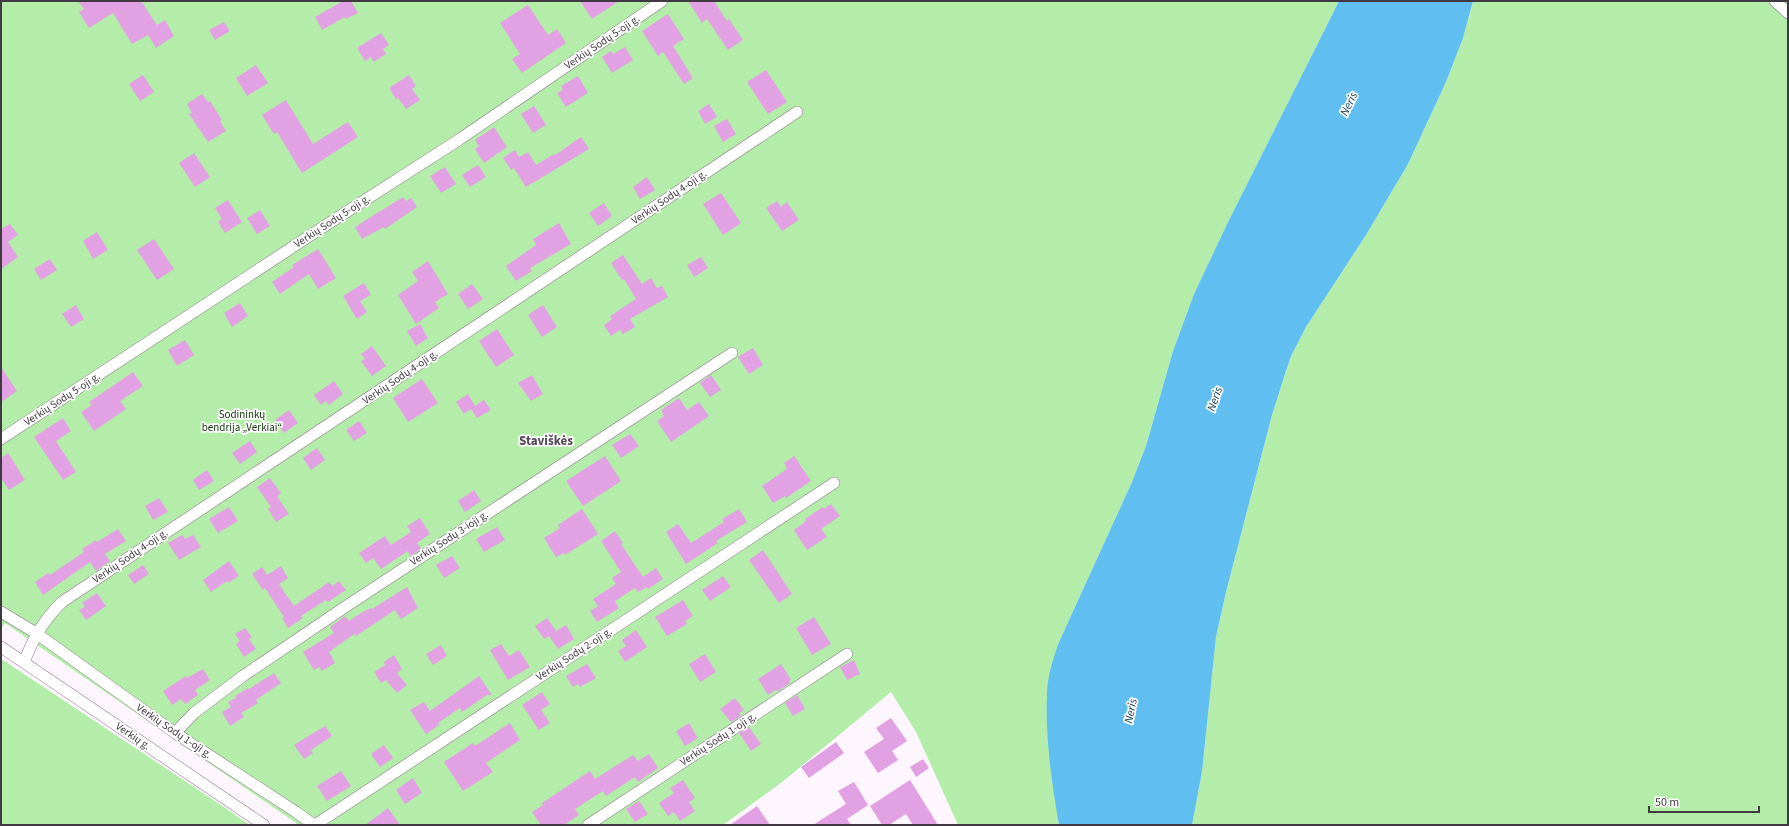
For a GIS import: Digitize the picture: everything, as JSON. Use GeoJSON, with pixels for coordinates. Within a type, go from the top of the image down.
{"type":"FeatureCollection","features":[{"type":"Feature","properties":{"kind":"street","name":"Verkių Sodų 5-oji g."},"geometry":{"type":"LineString","coordinates":[[1,439],[313,233],[460,139],[662,1]]}},
{"type":"Feature","properties":{"kind":"street"},"geometry":{"type":"LineString","coordinates":[[1775,1],[1788,13]]}},
{"type":"Feature","properties":{"kind":"street","name":"Verkių Sodų 4-oji g."},"geometry":{"type":"LineString","coordinates":[[24,662],[36,634],[47,617],[62,602],[797,112]]}},
{"type":"Feature","properties":{"kind":"street","name":"Verkių Sodų 3-ioji g."},"geometry":{"type":"LineString","coordinates":[[175,734],[194,712],[344,606],[732,353]]}},
{"type":"Feature","properties":{"kind":"street","name":"Verkių Sodų 2-oji g."},"geometry":{"type":"LineString","coordinates":[[314,825],[834,484]]}},
{"type":"Feature","properties":{"kind":"street"},"geometry":{"type":"LineString","coordinates":[[1,612],[36,634]]}},
{"type":"Feature","properties":{"kind":"street","name":"Verkių Sodų 1-oji g."},"geometry":{"type":"LineString","coordinates":[[36,634],[175,734],[314,825]]}},
{"type":"Feature","properties":{"kind":"street","name":"Verkių g."},"geometry":{"type":"LineString","coordinates":[[1,647],[264,825]]}},
{"type":"Feature","properties":{"kind":"street","name":"Verkių Sodų 1-oji g."},"geometry":{"type":"LineString","coordinates":[[588,825],[847,654]]}},
{"type":"Feature","properties":{"kind":"green space","name":"Sodininkų bendrija „Verkiai“"},"geometry":{"type":"Polygon","coordinates":[[[1,1],[1339,1],[1228,222],[1194,294],[1173,351],[1146,446],[1132,482],[1059,642],[1050,758],[1059,825],[958,825],[916,732],[891,692],[781,783],[723,825],[299,825],[5,623],[1,629],[1,1]]]}},
{"type":"Feature","properties":{"kind":"green space"},"geometry":{"type":"Polygon","coordinates":[[[1473,1],[1788,1],[1788,825],[1192,825],[1202,772],[1216,637],[1226,592],[1272,415],[1291,356],[1306,327],[1366,235],[1408,164],[1446,82],[1463,38],[1473,1]]]}},
{"type":"Feature","properties":{"kind":"green space"},"geometry":{"type":"Polygon","coordinates":[[[3,660],[250,825],[1,825],[1,662],[3,660]]]}},
{"type":"Feature","properties":{"kind":"water","name":"Neris"},"geometry":{"type":"Polygon","coordinates":[[[1339,1],[1473,1],[1463,38],[1446,82],[1408,164],[1366,235],[1306,327],[1291,356],[1272,415],[1226,592],[1216,637],[1202,772],[1192,825],[1059,825],[1047,727],[1047,689],[1051,668],[1059,642],[1132,482],[1146,446],[1173,351],[1194,294],[1228,222],[1339,1]]]}},
{"type":"Feature","properties":{"kind":"building"},"geometry":{"type":"Polygon","coordinates":[[[78,1],[141,1],[157,25],[165,20],[174,36],[156,48],[148,35],[132,44],[113,13],[89,28],[79,12],[84,9],[78,1]]]}},
{"type":"Feature","properties":{"kind":"building"},"geometry":{"type":"Polygon","coordinates":[[[343,1],[351,1],[358,13],[346,19],[345,17],[322,30],[315,17],[343,1]]]}},
{"type":"Feature","properties":{"kind":"building"},"geometry":{"type":"Polygon","coordinates":[[[580,1],[619,1],[592,19],[580,1]]]}},
{"type":"Feature","properties":{"kind":"building"},"geometry":{"type":"Polygon","coordinates":[[[688,1],[714,1],[727,21],[729,19],[743,40],[728,50],[707,19],[702,23],[688,1]]]}},
{"type":"Feature","properties":{"kind":"building"},"geometry":{"type":"Polygon","coordinates":[[[528,5],[548,35],[557,29],[566,43],[522,73],[512,59],[520,54],[500,23],[528,5]]]}},
{"type":"Feature","properties":{"kind":"building"},"geometry":{"type":"Polygon","coordinates":[[[668,14],[684,39],[673,46],[693,78],[684,84],[663,52],[658,56],[642,31],[668,14]]]}},
{"type":"Feature","properties":{"kind":"building"},"geometry":{"type":"Polygon","coordinates":[[[224,22],[230,31],[215,40],[209,30],[224,22]]]}},
{"type":"Feature","properties":{"kind":"building"},"geometry":{"type":"Polygon","coordinates":[[[381,33],[389,45],[383,49],[386,54],[374,62],[371,57],[365,61],[357,48],[381,33]]]}},
{"type":"Feature","properties":{"kind":"building"},"geometry":{"type":"Polygon","coordinates":[[[625,47],[633,60],[612,73],[602,57],[611,51],[613,54],[625,47]]]}},
{"type":"Feature","properties":{"kind":"building"},"geometry":{"type":"Polygon","coordinates":[[[256,65],[268,83],[247,96],[236,78],[256,65]]]}},
{"type":"Feature","properties":{"kind":"building"},"geometry":{"type":"Polygon","coordinates":[[[766,70],[787,102],[768,114],[747,82],[766,70]]]}},
{"type":"Feature","properties":{"kind":"building"},"geometry":{"type":"Polygon","coordinates":[[[143,75],[154,92],[140,101],[129,84],[143,75]]]}},
{"type":"Feature","properties":{"kind":"building"},"geometry":{"type":"Polygon","coordinates":[[[409,75],[416,86],[412,89],[420,100],[406,109],[398,98],[396,99],[389,88],[409,75]]]}},
{"type":"Feature","properties":{"kind":"building"},"geometry":{"type":"Polygon","coordinates":[[[578,76],[588,93],[566,107],[557,93],[563,90],[561,86],[578,76]]]}},
{"type":"Feature","properties":{"kind":"building"},"geometry":{"type":"Polygon","coordinates":[[[202,94],[208,102],[210,101],[222,120],[220,121],[226,131],[208,142],[189,114],[192,113],[187,104],[202,94]]]}},
{"type":"Feature","properties":{"kind":"building"},"geometry":{"type":"Polygon","coordinates":[[[286,100],[313,144],[348,122],[358,137],[302,173],[277,132],[274,134],[262,115],[286,100]]]}},
{"type":"Feature","properties":{"kind":"building"},"geometry":{"type":"Polygon","coordinates":[[[709,104],[717,117],[705,124],[698,111],[709,104]]]}},
{"type":"Feature","properties":{"kind":"building"},"geometry":{"type":"Polygon","coordinates":[[[534,106],[546,125],[533,133],[521,114],[534,106]]]}},
{"type":"Feature","properties":{"kind":"building"},"geometry":{"type":"Polygon","coordinates":[[[727,119],[736,134],[723,142],[714,126],[727,119]]]}},
{"type":"Feature","properties":{"kind":"building"},"geometry":{"type":"Polygon","coordinates":[[[494,127],[507,147],[484,163],[475,149],[479,146],[475,140],[494,127]]]}},
{"type":"Feature","properties":{"kind":"building"},"geometry":{"type":"Polygon","coordinates":[[[581,137],[589,149],[526,187],[514,168],[511,170],[503,158],[515,150],[519,157],[528,152],[536,165],[554,154],[555,155],[581,137]]]}},
{"type":"Feature","properties":{"kind":"building"},"geometry":{"type":"Polygon","coordinates":[[[194,153],[210,177],[195,187],[179,163],[194,153]]]}},
{"type":"Feature","properties":{"kind":"building"},"geometry":{"type":"Polygon","coordinates":[[[478,165],[486,177],[470,187],[462,175],[478,165]]]}},
{"type":"Feature","properties":{"kind":"building"},"geometry":{"type":"Polygon","coordinates":[[[445,167],[456,184],[441,193],[430,176],[445,167]]]}},
{"type":"Feature","properties":{"kind":"building"},"geometry":{"type":"Polygon","coordinates":[[[647,177],[655,190],[640,199],[633,187],[647,177]]]}},
{"type":"Feature","properties":{"kind":"building"},"geometry":{"type":"Polygon","coordinates":[[[721,193],[741,223],[723,235],[703,204],[721,193]]]}},
{"type":"Feature","properties":{"kind":"building"},"geometry":{"type":"Polygon","coordinates":[[[403,197],[406,201],[411,198],[417,207],[385,229],[384,227],[362,239],[355,227],[403,197]]]}},
{"type":"Feature","properties":{"kind":"building"},"geometry":{"type":"Polygon","coordinates":[[[228,200],[242,222],[225,233],[218,222],[222,219],[215,208],[228,200]]]}},
{"type":"Feature","properties":{"kind":"building"},"geometry":{"type":"Polygon","coordinates":[[[777,201],[781,207],[787,202],[799,220],[782,231],[766,208],[777,201]]]}},
{"type":"Feature","properties":{"kind":"building"},"geometry":{"type":"Polygon","coordinates":[[[604,203],[612,216],[598,226],[589,213],[604,203]]]}},
{"type":"Feature","properties":{"kind":"building"},"geometry":{"type":"Polygon","coordinates":[[[260,210],[270,226],[257,234],[247,218],[260,210]]]}},
{"type":"Feature","properties":{"kind":"building"},"geometry":{"type":"Polygon","coordinates":[[[559,223],[571,244],[530,268],[532,271],[516,281],[506,266],[536,245],[533,239],[559,223]]]}},
{"type":"Feature","properties":{"kind":"building"},"geometry":{"type":"Polygon","coordinates":[[[10,224],[18,235],[8,242],[18,257],[1,269],[1,229],[10,224]]]}},
{"type":"Feature","properties":{"kind":"building"},"geometry":{"type":"Polygon","coordinates":[[[97,232],[108,250],[93,259],[83,241],[97,232]]]}},
{"type":"Feature","properties":{"kind":"building"},"geometry":{"type":"Polygon","coordinates":[[[154,239],[174,269],[157,280],[137,250],[154,239]]]}},
{"type":"Feature","properties":{"kind":"building"},"geometry":{"type":"Polygon","coordinates":[[[318,249],[336,278],[318,289],[309,274],[280,294],[272,282],[294,267],[292,265],[318,249]]]}},
{"type":"Feature","properties":{"kind":"building"},"geometry":{"type":"Polygon","coordinates":[[[623,255],[642,284],[651,278],[657,288],[662,286],[668,297],[630,319],[635,327],[623,334],[620,330],[611,336],[604,325],[612,319],[610,316],[636,299],[624,279],[622,280],[611,263],[623,255]]]}},
{"type":"Feature","properties":{"kind":"building"},"geometry":{"type":"Polygon","coordinates":[[[701,257],[708,268],[694,277],[687,265],[701,257]]]}},
{"type":"Feature","properties":{"kind":"building"},"geometry":{"type":"Polygon","coordinates":[[[50,259],[57,270],[41,280],[34,269],[50,259]]]}},
{"type":"Feature","properties":{"kind":"building"},"geometry":{"type":"Polygon","coordinates":[[[428,261],[448,294],[435,302],[439,308],[416,324],[398,295],[418,281],[412,272],[428,261]]]}},
{"type":"Feature","properties":{"kind":"building"},"geometry":{"type":"Polygon","coordinates":[[[364,283],[371,295],[360,301],[367,312],[357,319],[343,296],[364,283]]]}},
{"type":"Feature","properties":{"kind":"building"},"geometry":{"type":"Polygon","coordinates":[[[472,284],[483,299],[468,309],[458,294],[472,284]]]}},
{"type":"Feature","properties":{"kind":"building"},"geometry":{"type":"Polygon","coordinates":[[[240,303],[248,316],[232,327],[224,313],[240,303]]]}},
{"type":"Feature","properties":{"kind":"building"},"geometry":{"type":"Polygon","coordinates":[[[76,305],[84,319],[71,327],[62,314],[76,305]]]}},
{"type":"Feature","properties":{"kind":"building"},"geometry":{"type":"Polygon","coordinates":[[[543,305],[557,327],[542,337],[528,315],[543,305]]]}},
{"type":"Feature","properties":{"kind":"building"},"geometry":{"type":"Polygon","coordinates":[[[420,324],[428,338],[416,346],[407,331],[420,324]]]}},
{"type":"Feature","properties":{"kind":"building"},"geometry":{"type":"Polygon","coordinates":[[[497,329],[514,355],[496,367],[479,341],[497,329]]]}},
{"type":"Feature","properties":{"kind":"building"},"geometry":{"type":"Polygon","coordinates":[[[185,340],[194,355],[177,366],[168,350],[185,340]]]}},
{"type":"Feature","properties":{"kind":"building"},"geometry":{"type":"Polygon","coordinates":[[[372,346],[386,366],[372,376],[361,361],[365,359],[361,354],[372,346]]]}},
{"type":"Feature","properties":{"kind":"building"},"geometry":{"type":"Polygon","coordinates":[[[753,348],[763,365],[749,374],[738,357],[753,348]]]}},
{"type":"Feature","properties":{"kind":"building"},"geometry":{"type":"Polygon","coordinates":[[[1,367],[17,391],[1,402],[1,367]]]}},
{"type":"Feature","properties":{"kind":"building"},"geometry":{"type":"Polygon","coordinates":[[[133,372],[143,386],[120,401],[126,409],[94,431],[81,412],[92,405],[89,402],[133,372]]]}},
{"type":"Feature","properties":{"kind":"building"},"geometry":{"type":"Polygon","coordinates":[[[532,375],[543,394],[531,401],[518,383],[532,375]]]}},
{"type":"Feature","properties":{"kind":"building"},"geometry":{"type":"Polygon","coordinates":[[[711,375],[721,390],[710,397],[700,383],[711,375]]]}},
{"type":"Feature","properties":{"kind":"building"},"geometry":{"type":"Polygon","coordinates":[[[422,379],[438,403],[408,422],[393,398],[422,379]]]}},
{"type":"Feature","properties":{"kind":"building"},"geometry":{"type":"Polygon","coordinates":[[[334,381],[343,394],[329,405],[326,401],[321,405],[314,395],[334,381]]]}},
{"type":"Feature","properties":{"kind":"building"},"geometry":{"type":"Polygon","coordinates":[[[468,394],[475,406],[484,400],[491,410],[477,418],[471,409],[464,414],[456,402],[468,394]]]}},
{"type":"Feature","properties":{"kind":"building"},"geometry":{"type":"Polygon","coordinates":[[[679,398],[687,410],[699,402],[709,416],[671,442],[657,421],[664,416],[661,410],[679,398]]]}},
{"type":"Feature","properties":{"kind":"building"},"geometry":{"type":"Polygon","coordinates":[[[289,410],[298,423],[284,433],[275,420],[289,410]]]}},
{"type":"Feature","properties":{"kind":"building"},"geometry":{"type":"Polygon","coordinates":[[[63,418],[71,431],[56,441],[76,472],[63,480],[34,437],[63,418]]]}},
{"type":"Feature","properties":{"kind":"building"},"geometry":{"type":"Polygon","coordinates":[[[359,421],[367,433],[354,441],[346,430],[359,421]]]}},
{"type":"Feature","properties":{"kind":"building"},"geometry":{"type":"Polygon","coordinates":[[[630,434],[639,446],[621,458],[612,445],[630,434]]]}},
{"type":"Feature","properties":{"kind":"building"},"geometry":{"type":"Polygon","coordinates":[[[250,441],[257,452],[240,464],[232,453],[250,441]]]}},
{"type":"Feature","properties":{"kind":"building"},"geometry":{"type":"Polygon","coordinates":[[[317,448],[325,460],[311,470],[303,458],[317,448]]]}},
{"type":"Feature","properties":{"kind":"building"},"geometry":{"type":"Polygon","coordinates":[[[8,453],[25,480],[9,490],[1,478],[1,458],[8,453]]]}},
{"type":"Feature","properties":{"kind":"building"},"geometry":{"type":"Polygon","coordinates":[[[605,456],[621,481],[583,506],[566,481],[605,456]]]}},
{"type":"Feature","properties":{"kind":"building"},"geometry":{"type":"Polygon","coordinates":[[[794,456],[811,481],[786,498],[785,496],[773,503],[762,486],[787,469],[784,463],[794,456]]]}},
{"type":"Feature","properties":{"kind":"building"},"geometry":{"type":"Polygon","coordinates":[[[207,470],[214,481],[199,490],[193,480],[207,470]]]}},
{"type":"Feature","properties":{"kind":"building"},"geometry":{"type":"Polygon","coordinates":[[[270,478],[281,493],[277,496],[289,514],[276,522],[268,509],[271,507],[257,487],[270,478]]]}},
{"type":"Feature","properties":{"kind":"building"},"geometry":{"type":"Polygon","coordinates":[[[474,490],[481,501],[465,512],[458,501],[474,490]]]}},
{"type":"Feature","properties":{"kind":"building"},"geometry":{"type":"Polygon","coordinates":[[[159,498],[168,512],[153,520],[145,506],[159,498]]]}},
{"type":"Feature","properties":{"kind":"building"},"geometry":{"type":"Polygon","coordinates":[[[831,504],[840,516],[821,529],[827,537],[807,550],[794,530],[806,521],[805,519],[823,507],[824,509],[831,504]]]}},
{"type":"Feature","properties":{"kind":"building"},"geometry":{"type":"Polygon","coordinates":[[[229,507],[238,521],[218,533],[209,519],[229,507]]]}},
{"type":"Feature","properties":{"kind":"building"},"geometry":{"type":"Polygon","coordinates":[[[582,509],[598,534],[565,555],[564,553],[556,557],[544,538],[560,528],[558,525],[582,509]]]}},
{"type":"Feature","properties":{"kind":"building"},"geometry":{"type":"Polygon","coordinates":[[[739,509],[747,522],[716,541],[718,543],[686,564],[666,532],[678,524],[691,543],[724,522],[722,519],[739,509]]]}},
{"type":"Feature","properties":{"kind":"building"},"geometry":{"type":"Polygon","coordinates":[[[420,518],[430,534],[417,543],[421,549],[410,556],[408,551],[381,569],[373,558],[366,563],[359,553],[385,536],[391,545],[411,532],[407,526],[420,518]]]}},
{"type":"Feature","properties":{"kind":"building"},"geometry":{"type":"Polygon","coordinates":[[[497,527],[505,540],[484,552],[476,539],[497,527]]]}},
{"type":"Feature","properties":{"kind":"building"},"geometry":{"type":"Polygon","coordinates":[[[118,529],[126,541],[105,554],[110,561],[96,571],[90,562],[43,595],[35,582],[48,573],[50,575],[84,552],[82,549],[96,540],[97,542],[118,529]]]}},
{"type":"Feature","properties":{"kind":"building"},"geometry":{"type":"Polygon","coordinates":[[[615,531],[623,543],[621,544],[643,577],[656,568],[663,579],[648,589],[647,587],[638,592],[635,588],[615,601],[619,608],[597,622],[590,611],[598,606],[593,599],[616,584],[612,578],[621,572],[601,541],[615,531]]]}},
{"type":"Feature","properties":{"kind":"building"},"geometry":{"type":"Polygon","coordinates":[[[182,535],[185,539],[193,535],[201,547],[179,560],[168,543],[182,535]]]}},
{"type":"Feature","properties":{"kind":"building"},"geometry":{"type":"Polygon","coordinates":[[[763,550],[792,594],[779,603],[749,560],[763,550]]]}},
{"type":"Feature","properties":{"kind":"building"},"geometry":{"type":"Polygon","coordinates":[[[452,556],[460,568],[444,578],[436,565],[452,556]]]}},
{"type":"Feature","properties":{"kind":"building"},"geometry":{"type":"Polygon","coordinates":[[[229,561],[239,576],[228,583],[227,581],[211,592],[203,580],[229,561]]]}},
{"type":"Feature","properties":{"kind":"building"},"geometry":{"type":"Polygon","coordinates":[[[143,565],[149,574],[134,584],[128,575],[143,565]]]}},
{"type":"Feature","properties":{"kind":"building"},"geometry":{"type":"Polygon","coordinates":[[[281,566],[288,578],[279,584],[294,606],[329,582],[332,586],[339,581],[346,590],[328,602],[326,600],[301,616],[303,618],[288,628],[282,618],[284,617],[265,588],[263,590],[252,574],[262,567],[267,575],[281,566]]]}},
{"type":"Feature","properties":{"kind":"building"},"geometry":{"type":"Polygon","coordinates":[[[723,576],[731,587],[710,601],[702,590],[723,576]]]}},
{"type":"Feature","properties":{"kind":"building"},"geometry":{"type":"Polygon","coordinates":[[[407,587],[418,608],[401,619],[395,610],[356,636],[354,634],[329,652],[335,663],[322,671],[319,667],[314,670],[303,652],[334,633],[330,627],[345,616],[349,621],[361,613],[371,608],[372,609],[407,587]]]}},
{"type":"Feature","properties":{"kind":"building"},"geometry":{"type":"Polygon","coordinates":[[[97,593],[106,606],[86,620],[79,610],[85,607],[82,603],[97,593]]]}},
{"type":"Feature","properties":{"kind":"building"},"geometry":{"type":"Polygon","coordinates":[[[683,600],[693,616],[685,621],[687,624],[667,636],[655,617],[683,600]]]}},
{"type":"Feature","properties":{"kind":"building"},"geometry":{"type":"Polygon","coordinates":[[[814,617],[831,644],[812,655],[796,628],[814,617]]]}},
{"type":"Feature","properties":{"kind":"building"},"geometry":{"type":"Polygon","coordinates":[[[547,618],[556,631],[566,625],[574,639],[558,649],[549,636],[544,639],[535,626],[547,618]]]}},
{"type":"Feature","properties":{"kind":"building"},"geometry":{"type":"Polygon","coordinates":[[[245,628],[252,637],[249,639],[256,649],[244,657],[236,644],[240,641],[235,634],[245,628]]]}},
{"type":"Feature","properties":{"kind":"building"},"geometry":{"type":"Polygon","coordinates":[[[636,630],[647,647],[625,662],[618,651],[626,646],[622,640],[636,630]]]}},
{"type":"Feature","properties":{"kind":"building"},"geometry":{"type":"Polygon","coordinates":[[[501,644],[509,656],[519,650],[530,667],[508,680],[490,650],[501,644]]]}},
{"type":"Feature","properties":{"kind":"building"},"geometry":{"type":"Polygon","coordinates":[[[441,645],[447,656],[433,665],[426,654],[441,645]]]}},
{"type":"Feature","properties":{"kind":"building"},"geometry":{"type":"Polygon","coordinates":[[[705,654],[716,672],[700,682],[689,664],[705,654]]]}},
{"type":"Feature","properties":{"kind":"building"},"geometry":{"type":"Polygon","coordinates":[[[394,655],[402,669],[397,673],[407,685],[397,693],[386,680],[381,683],[374,672],[385,665],[384,662],[394,655]]]}},
{"type":"Feature","properties":{"kind":"building"},"geometry":{"type":"Polygon","coordinates":[[[854,660],[860,674],[847,680],[840,667],[854,660]]]}},
{"type":"Feature","properties":{"kind":"building"},"geometry":{"type":"Polygon","coordinates":[[[587,664],[596,678],[580,687],[578,684],[573,687],[566,676],[587,664]]]}},
{"type":"Feature","properties":{"kind":"building"},"geometry":{"type":"Polygon","coordinates":[[[781,664],[791,680],[789,681],[790,683],[778,691],[776,690],[768,695],[758,679],[781,664]]]}},
{"type":"Feature","properties":{"kind":"building"},"geometry":{"type":"Polygon","coordinates":[[[203,669],[210,680],[195,690],[198,695],[185,704],[181,699],[172,705],[163,691],[186,676],[187,678],[203,669]]]}},
{"type":"Feature","properties":{"kind":"building"},"geometry":{"type":"Polygon","coordinates":[[[274,673],[281,683],[256,700],[258,703],[241,713],[244,717],[230,726],[222,712],[231,707],[228,702],[236,698],[235,696],[274,673]]]}},
{"type":"Feature","properties":{"kind":"building"},"geometry":{"type":"Polygon","coordinates":[[[479,676],[492,695],[487,695],[462,712],[460,708],[438,723],[439,725],[426,734],[410,710],[424,702],[430,711],[479,676]]]}},
{"type":"Feature","properties":{"kind":"building"},"geometry":{"type":"Polygon","coordinates":[[[542,692],[550,704],[541,710],[550,723],[539,730],[522,705],[542,692]]]}},
{"type":"Feature","properties":{"kind":"building"},"geometry":{"type":"Polygon","coordinates":[[[797,695],[805,709],[793,716],[785,703],[797,695]]]}},
{"type":"Feature","properties":{"kind":"building"},"geometry":{"type":"Polygon","coordinates":[[[735,698],[744,710],[739,713],[741,716],[731,722],[720,709],[735,698]]]}},
{"type":"Feature","properties":{"kind":"building"},"geometry":{"type":"Polygon","coordinates":[[[891,718],[907,741],[892,751],[898,760],[878,773],[864,752],[884,739],[876,728],[891,718]]]}},
{"type":"Feature","properties":{"kind":"building"},"geometry":{"type":"Polygon","coordinates":[[[510,723],[520,740],[486,763],[493,772],[463,791],[444,762],[473,743],[475,746],[510,723]]]}},
{"type":"Feature","properties":{"kind":"building"},"geometry":{"type":"Polygon","coordinates":[[[689,723],[698,738],[685,746],[676,731],[689,723]]]}},
{"type":"Feature","properties":{"kind":"building"},"geometry":{"type":"Polygon","coordinates":[[[325,726],[332,736],[311,750],[313,753],[304,759],[294,745],[325,726]]]}},
{"type":"Feature","properties":{"kind":"building"},"geometry":{"type":"Polygon","coordinates":[[[749,727],[761,744],[751,751],[739,733],[749,727]]]}},
{"type":"Feature","properties":{"kind":"building"},"geometry":{"type":"Polygon","coordinates":[[[836,742],[844,753],[809,778],[801,767],[836,742]]]}},
{"type":"Feature","properties":{"kind":"building"},"geometry":{"type":"Polygon","coordinates":[[[384,745],[393,758],[380,767],[371,754],[384,745]]]}},
{"type":"Feature","properties":{"kind":"building"},"geometry":{"type":"Polygon","coordinates":[[[649,754],[658,768],[638,782],[635,777],[606,796],[603,791],[575,809],[579,815],[564,825],[541,825],[532,812],[543,805],[542,803],[590,771],[595,779],[633,755],[638,761],[649,754]]]}},
{"type":"Feature","properties":{"kind":"building"},"geometry":{"type":"Polygon","coordinates":[[[923,759],[929,768],[916,777],[910,767],[923,759]]]}},
{"type":"Feature","properties":{"kind":"building"},"geometry":{"type":"Polygon","coordinates":[[[341,771],[351,786],[327,801],[317,786],[341,771]]]}},
{"type":"Feature","properties":{"kind":"building"},"geometry":{"type":"Polygon","coordinates":[[[413,778],[422,793],[405,804],[396,790],[413,778]]]}},
{"type":"Feature","properties":{"kind":"building"},"geometry":{"type":"Polygon","coordinates":[[[683,780],[695,798],[689,802],[695,811],[680,821],[674,812],[668,816],[659,803],[674,793],[670,788],[683,780]]]}},
{"type":"Feature","properties":{"kind":"building"},"geometry":{"type":"Polygon","coordinates":[[[910,780],[938,825],[913,825],[906,814],[889,825],[882,825],[870,806],[910,780]]]}},
{"type":"Feature","properties":{"kind":"building"},"geometry":{"type":"Polygon","coordinates":[[[854,782],[868,805],[847,819],[851,825],[813,825],[846,804],[838,791],[854,782]]]}},
{"type":"Feature","properties":{"kind":"building"},"geometry":{"type":"Polygon","coordinates":[[[639,801],[648,814],[635,822],[626,809],[639,801]]]}},
{"type":"Feature","properties":{"kind":"building"},"geometry":{"type":"Polygon","coordinates":[[[757,806],[770,825],[730,825],[757,806]]]}},
{"type":"Feature","properties":{"kind":"building"},"geometry":{"type":"Polygon","coordinates":[[[388,808],[400,825],[365,825],[388,808]]]}},
{"type":"Feature","properties":{"kind":"district","name":"Staviškės"},"geometry":{"type":"Point","coordinates":[546,441]}}]}
